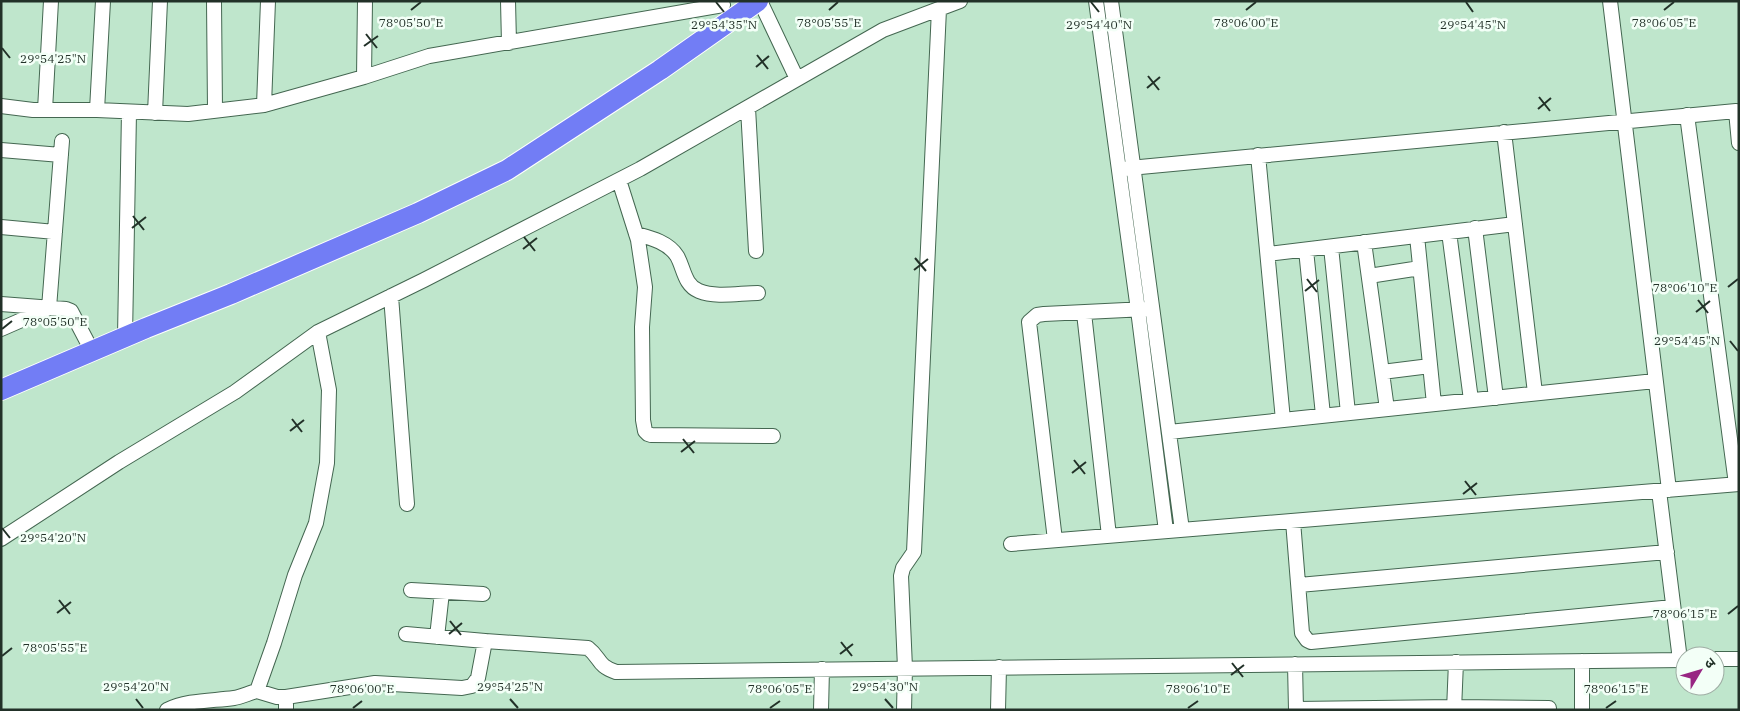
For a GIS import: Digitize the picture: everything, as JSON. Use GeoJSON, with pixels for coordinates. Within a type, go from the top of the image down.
{"type":"FeatureCollection","features":[{"type":"Feature","properties":{"kind":"highway"},"geometry":{"type":"LineString","coordinates":[[1,390],[231,294],[409,216],[507,170],[724,10],[759,1]]}},
{"type":"Feature","properties":{"kind":"street"},"geometry":{"type":"LineString","coordinates":[[45,110],[50,1]]}},
{"type":"Feature","properties":{"kind":"street"},"geometry":{"type":"LineString","coordinates":[[97,110],[102,1]]}},
{"type":"Feature","properties":{"kind":"street"},"geometry":{"type":"LineString","coordinates":[[155,113],[160,1]]}},
{"type":"Feature","properties":{"kind":"street"},"geometry":{"type":"LineString","coordinates":[[214,1],[215,110]]}},
{"type":"Feature","properties":{"kind":"street"},"geometry":{"type":"LineString","coordinates":[[264,105],[268,1]]}},
{"type":"Feature","properties":{"kind":"street"},"geometry":{"type":"LineString","coordinates":[[364,77],[365,1]]}},
{"type":"Feature","properties":{"kind":"street"},"geometry":{"type":"LineString","coordinates":[[508,1],[509,43]]}},
{"type":"Feature","properties":{"kind":"street"},"geometry":{"type":"LineString","coordinates":[[759,1],[797,79]]}},
{"type":"Feature","properties":{"kind":"street"},"geometry":{"type":"LineString","coordinates":[[1,539],[119,462],[235,392],[318,332],[619,180],[883,30],[960,1]]}},
{"type":"Feature","properties":{"kind":"street"},"geometry":{"type":"LineString","coordinates":[[1096,1],[1166,531]]}},
{"type":"Feature","properties":{"kind":"street"},"geometry":{"type":"LineString","coordinates":[[1111,1],[1182,530]]}},
{"type":"Feature","properties":{"kind":"street"},"geometry":{"type":"LineString","coordinates":[[1610,1],[1656,381],[1667,552],[1680,646]]}},
{"type":"Feature","properties":{"kind":"street"},"geometry":{"type":"LineString","coordinates":[[904,710],[906,668],[901,576],[903,568],[914,552],[940,9]]}},
{"type":"Feature","properties":{"kind":"street"},"geometry":{"type":"LineString","coordinates":[[1,106],[45,110],[188,114],[264,105],[364,77],[429,56],[724,10]]}},
{"type":"Feature","properties":{"kind":"street"},"geometry":{"type":"LineString","coordinates":[[748,108],[756,251]]}},
{"type":"Feature","properties":{"kind":"street"},"geometry":{"type":"LineString","coordinates":[[1119,169],[1736,111],[1739,143]]}},
{"type":"Feature","properties":{"kind":"street"},"geometry":{"type":"LineString","coordinates":[[125,337],[129,112]]}},
{"type":"Feature","properties":{"kind":"street"},"geometry":{"type":"LineString","coordinates":[[1012,544],[1737,484],[1686,115]]}},
{"type":"Feature","properties":{"kind":"street"},"geometry":{"type":"LineString","coordinates":[[1504,132],[1535,393]]}},
{"type":"Feature","properties":{"kind":"street"},"geometry":{"type":"LineString","coordinates":[[1,150],[61,148],[48,308]]}},
{"type":"Feature","properties":{"kind":"street"},"geometry":{"type":"LineString","coordinates":[[1258,155],[1283,420]]}},
{"type":"Feature","properties":{"kind":"street"},"geometry":{"type":"LineString","coordinates":[[619,180],[636,234],[645,287],[642,327],[645,431],[651,435],[774,436]]}},
{"type":"Feature","properties":{"kind":"street"},"geometry":{"type":"LineString","coordinates":[[1268,254],[1515,224]]}},
{"type":"Feature","properties":{"kind":"street"},"geometry":{"type":"LineString","coordinates":[[1,227],[54,232]]}},
{"type":"Feature","properties":{"kind":"street"},"geometry":{"type":"LineString","coordinates":[[1475,228],[1496,398]]}},
{"type":"Feature","properties":{"kind":"street"},"geometry":{"type":"LineString","coordinates":[[1449,232],[1470,400]]}},
{"type":"Feature","properties":{"kind":"street"},"geometry":{"type":"LineString","coordinates":[[636,234],[654,239],[670,248],[678,257],[684,276],[698,291],[711,294],[758,293]]}},
{"type":"Feature","properties":{"kind":"street"},"geometry":{"type":"LineString","coordinates":[[1416,236],[1434,404]]}},
{"type":"Feature","properties":{"kind":"street"},"geometry":{"type":"LineString","coordinates":[[1364,242],[1387,409]]}},
{"type":"Feature","properties":{"kind":"street"},"geometry":{"type":"LineString","coordinates":[[1330,246],[1348,413]]}},
{"type":"Feature","properties":{"kind":"street"},"geometry":{"type":"LineString","coordinates":[[1306,250],[1323,415]]}},
{"type":"Feature","properties":{"kind":"street"},"geometry":{"type":"LineString","coordinates":[[1369,276],[1420,268]]}},
{"type":"Feature","properties":{"kind":"street"},"geometry":{"type":"LineString","coordinates":[[391,296],[407,504]]}},
{"type":"Feature","properties":{"kind":"street"},"geometry":{"type":"LineString","coordinates":[[1,304],[71,311],[92,351]]}},
{"type":"Feature","properties":{"kind":"street"},"geometry":{"type":"LineString","coordinates":[[1,329],[48,308]]}},
{"type":"Feature","properties":{"kind":"street"},"geometry":{"type":"LineString","coordinates":[[1055,540],[1029,322],[1037,315],[1152,309]]}},
{"type":"Feature","properties":{"kind":"street"},"geometry":{"type":"LineString","coordinates":[[1084,313],[1109,536]]}},
{"type":"Feature","properties":{"kind":"street"},"geometry":{"type":"LineString","coordinates":[[256,691],[274,643],[295,575],[316,523],[328,462],[329,390],[318,332]]}},
{"type":"Feature","properties":{"kind":"street"},"geometry":{"type":"LineString","coordinates":[[1382,372],[1430,366]]}},
{"type":"Feature","properties":{"kind":"street"},"geometry":{"type":"LineString","coordinates":[[1169,432],[1656,381]]}},
{"type":"Feature","properties":{"kind":"street"},"geometry":{"type":"LineString","coordinates":[[1293,521],[1302,633],[1311,642],[1673,607]]}},
{"type":"Feature","properties":{"kind":"street"},"geometry":{"type":"LineString","coordinates":[[1299,585],[1667,552]]}},
{"type":"Feature","properties":{"kind":"street"},"geometry":{"type":"LineString","coordinates":[[411,590],[483,594]]}},
{"type":"Feature","properties":{"kind":"street"},"geometry":{"type":"LineString","coordinates":[[438,637],[442,592]]}},
{"type":"Feature","properties":{"kind":"street"},"geometry":{"type":"LineString","coordinates":[[406,634],[485,642],[588,648],[599,663],[607,669],[616,672],[1675,660]]}},
{"type":"Feature","properties":{"kind":"street"},"geometry":{"type":"LineString","coordinates":[[167,710],[172,707],[205,705],[256,691],[277,697],[286,704],[375,682],[462,688],[472,686],[478,678],[485,642]]}},
{"type":"Feature","properties":{"kind":"street"},"geometry":{"type":"LineString","coordinates":[[1725,659],[1739,659]]}},
{"type":"Feature","properties":{"kind":"street"},"geometry":{"type":"LineString","coordinates":[[1582,661],[1582,710]]}},
{"type":"Feature","properties":{"kind":"street"},"geometry":{"type":"LineString","coordinates":[[1454,709],[1456,662]]}},
{"type":"Feature","properties":{"kind":"street"},"geometry":{"type":"LineString","coordinates":[[1295,664],[1296,710],[1549,708]]}},
{"type":"Feature","properties":{"kind":"street"},"geometry":{"type":"LineString","coordinates":[[998,710],[999,667]]}},
{"type":"Feature","properties":{"kind":"street"},"geometry":{"type":"LineString","coordinates":[[821,710],[822,669]]}}]}
